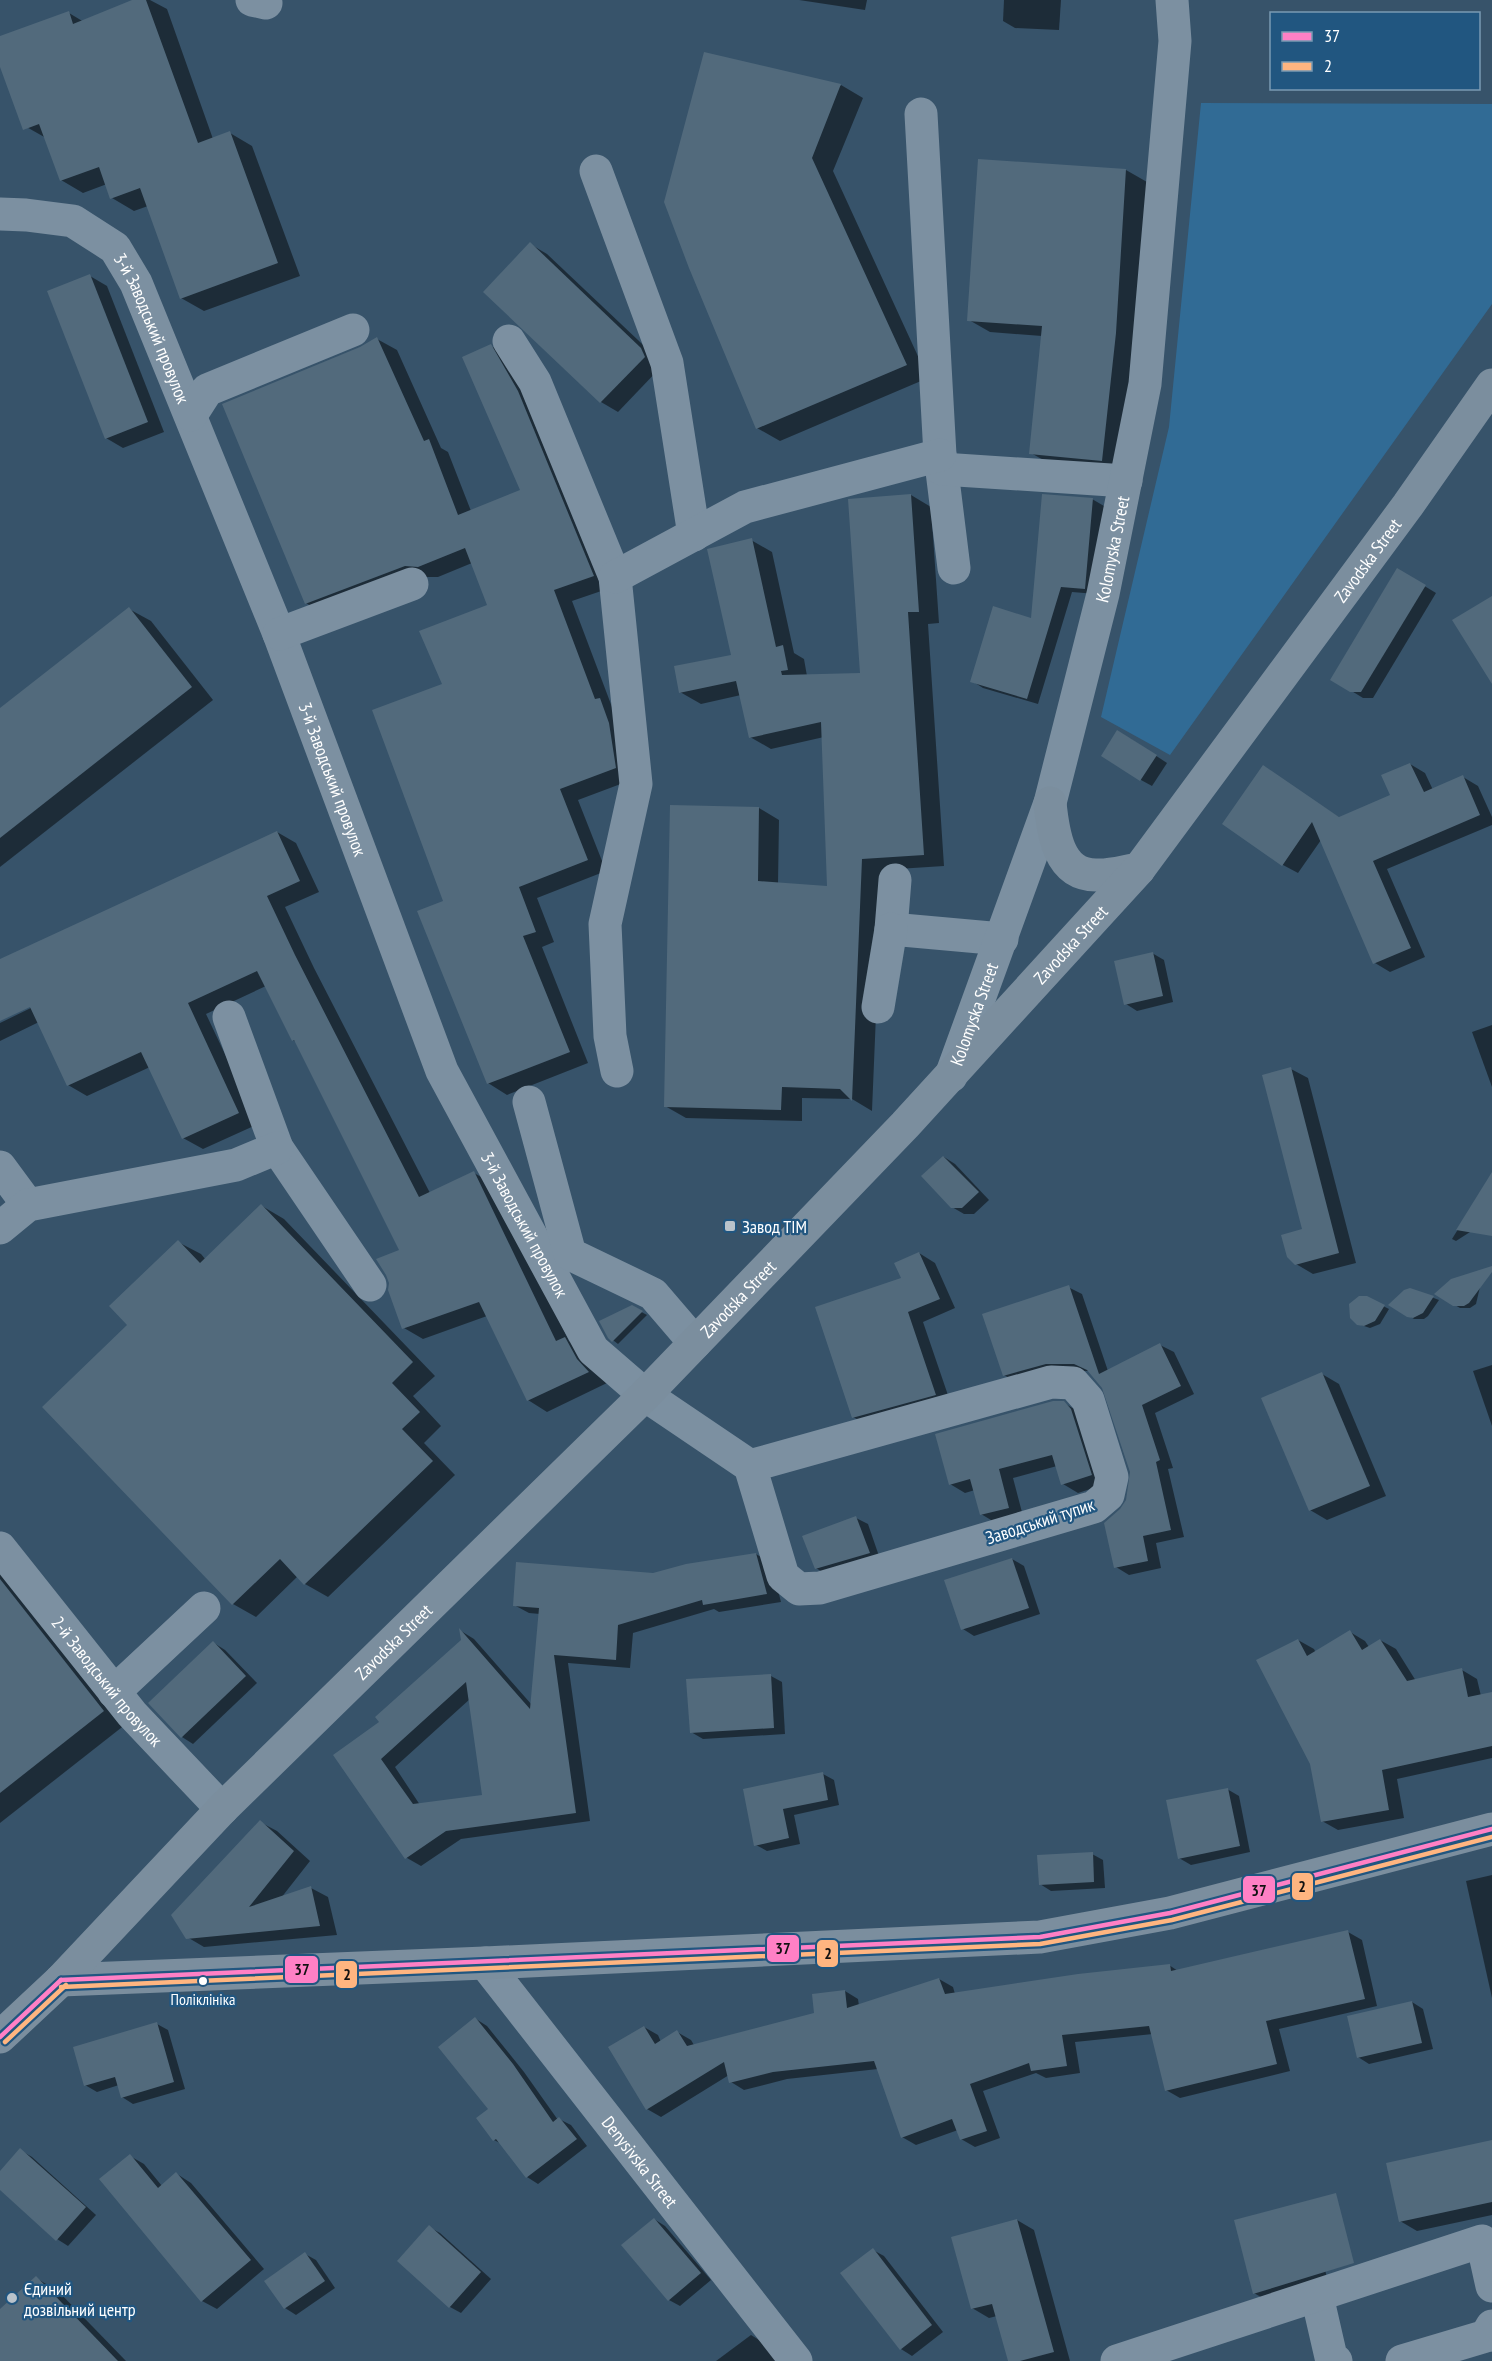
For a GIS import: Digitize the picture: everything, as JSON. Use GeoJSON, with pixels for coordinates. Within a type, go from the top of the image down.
{"type":"FeatureCollection","features":[{"type":"Feature","properties":{"kind":"main road","name":"Zavodska Street"},"geometry":{"type":"LineString","coordinates":[[0,2037],[61,1980],[222,1809],[645,1395],[951,1076],[1138,869],[1408,505],[1492,385]]}},
{"type":"Feature","properties":{"kind":"main road"},"geometry":{"type":"LineString","coordinates":[[1050,803],[1057,846],[1067,863],[1073,868],[1096,876],[1138,869]]}},
{"type":"Feature","properties":{"kind":"main road"},"geometry":{"type":"LineString","coordinates":[[61,1980],[1040,1937],[1170,1913],[1492,1829]]}},
{"type":"Feature","properties":{"kind":"street","name":"Kolomyska Street"},"geometry":{"type":"LineString","coordinates":[[951,1076],[1050,803],[1103,594],[1145,384],[1175,41],[1172,0]]}},
{"type":"Feature","properties":{"kind":"street"},"geometry":{"type":"LineString","coordinates":[[921,114],[941,462],[954,568]]}},
{"type":"Feature","properties":{"kind":"street"},"geometry":{"type":"LineString","coordinates":[[596,171],[667,363],[694,535]]}},
{"type":"Feature","properties":{"kind":"street","name":"3-й Заводський провулок"},"geometry":{"type":"LineString","coordinates":[[0,214],[73,221],[115,248],[136,283],[279,634],[442,1071],[593,1350],[645,1395]]}},
{"type":"Feature","properties":{"kind":"street"},"geometry":{"type":"LineString","coordinates":[[191,415],[207,390],[353,330]]}},
{"type":"Feature","properties":{"kind":"street"},"geometry":{"type":"LineString","coordinates":[[509,341],[535,382],[615,577],[636,784],[605,924],[609,1036],[617,1071]]}},
{"type":"Feature","properties":{"kind":"street"},"geometry":{"type":"LineString","coordinates":[[615,577],[745,507],[941,462],[1126,481]]}},
{"type":"Feature","properties":{"kind":"street"},"geometry":{"type":"LineString","coordinates":[[279,634],[412,584]]}},
{"type":"Feature","properties":{"kind":"street"},"geometry":{"type":"LineString","coordinates":[[878,1006],[891,929],[895,880]]}},
{"type":"Feature","properties":{"kind":"street"},"geometry":{"type":"LineString","coordinates":[[891,929],[1002,939]]}},
{"type":"Feature","properties":{"kind":"street"},"geometry":{"type":"LineString","coordinates":[[230,1017],[277,1148],[370,1285]]}},
{"type":"Feature","properties":{"kind":"street"},"geometry":{"type":"LineString","coordinates":[[529,1102],[570,1254],[653,1294],[695,1343]]}},
{"type":"Feature","properties":{"kind":"street"},"geometry":{"type":"LineString","coordinates":[[0,1228],[28,1204],[236,1165],[277,1148]]}},
{"type":"Feature","properties":{"kind":"street"},"geometry":{"type":"LineString","coordinates":[[0,1167],[28,1204]]}},
{"type":"Feature","properties":{"kind":"street","name":"Заводський тупик"},"geometry":{"type":"LineString","coordinates":[[1051,1382],[1074,1383],[1089,1400],[1112,1477],[1108,1496],[1094,1507],[820,1588],[799,1589],[783,1576],[750,1466],[1051,1382]]}},
{"type":"Feature","properties":{"kind":"street"},"geometry":{"type":"LineString","coordinates":[[645,1395],[750,1466]]}},
{"type":"Feature","properties":{"kind":"street","name":"2-й Заводський провулок"},"geometry":{"type":"LineString","coordinates":[[0,1548],[114,1692],[222,1809]]}},
{"type":"Feature","properties":{"kind":"street"},"geometry":{"type":"LineString","coordinates":[[114,1692],[204,1608]]}},
{"type":"Feature","properties":{"kind":"street","name":"Denysivska Street"},"geometry":{"type":"LineString","coordinates":[[485,1963],[796,2361]]}},
{"type":"Feature","properties":{"kind":"street"},"geometry":{"type":"LineString","coordinates":[[1117,2361],[1482,2241],[1492,2286]]}},
{"type":"Feature","properties":{"kind":"street"},"geometry":{"type":"LineString","coordinates":[[1317,2295],[1331,2357],[1336,2361]]}},
{"type":"Feature","properties":{"kind":"street"},"geometry":{"type":"LineString","coordinates":[[1401,2361],[1486,2336],[1492,2326]]}},
{"type":"Feature","properties":{"kind":"shaded area"},"geometry":{"type":"Polygon","coordinates":[[[1201,103],[1492,104],[1492,304],[1170,755],[1101,717],[1169,427],[1201,103]]]}},
{"type":"Feature","properties":{"kind":"building"},"geometry":{"type":"Polygon","coordinates":[[[132,0],[146,0],[198,143],[230,131],[278,263],[180,299],[140,188],[110,199],[99,167],[60,181],[39,124],[23,130],[0,67],[0,36],[69,11],[73,24],[132,0]]]}},
{"type":"Feature","properties":{"kind":"building"},"geometry":{"type":"Polygon","coordinates":[[[704,52],[841,84],[812,158],[907,365],[756,429],[664,202],[704,52]]]}},
{"type":"Feature","properties":{"kind":"building"},"geometry":{"type":"Polygon","coordinates":[[[978,159],[1126,169],[1116,333],[1102,461],[1029,454],[1042,326],[967,321],[978,159]]]}},
{"type":"Feature","properties":{"kind":"building"},"geometry":{"type":"Polygon","coordinates":[[[530,242],[641,348],[645,357],[600,403],[483,292],[530,242]]]}},
{"type":"Feature","properties":{"kind":"building"},"geometry":{"type":"Polygon","coordinates":[[[90,274],[148,422],[105,439],[47,291],[90,274]]]}},
{"type":"Feature","properties":{"kind":"building"},"geometry":{"type":"Polygon","coordinates":[[[377,337],[424,441],[429,439],[458,515],[520,490],[462,357],[491,344],[518,391],[594,576],[554,590],[595,699],[600,698],[609,723],[616,768],[560,789],[588,860],[519,887],[536,932],[523,936],[570,1052],[487,1084],[417,911],[443,901],[372,710],[442,684],[419,631],[487,605],[465,548],[418,567],[405,566],[305,604],[222,404],[360,347],[377,337]]]}},
{"type":"Feature","properties":{"kind":"building"},"geometry":{"type":"Polygon","coordinates":[[[911,494],[919,612],[908,612],[924,855],[862,859],[852,1101],[840,1089],[782,1087],[781,1110],[664,1107],[670,805],[759,807],[758,881],[827,886],[821,722],[749,738],[736,681],[679,693],[674,666],[731,655],[707,549],[752,538],[776,647],[783,645],[788,670],[781,671],[782,675],[860,673],[848,499],[911,494]]]}},
{"type":"Feature","properties":{"kind":"building"},"geometry":{"type":"Polygon","coordinates":[[[1042,494],[1093,498],[1085,589],[1061,587],[1027,699],[970,682],[993,606],[1031,618],[1042,494]]]}},
{"type":"Feature","properties":{"kind":"building"},"geometry":{"type":"Polygon","coordinates":[[[1397,568],[1426,585],[1361,692],[1350,692],[1330,680],[1397,568]]]}},
{"type":"Feature","properties":{"kind":"building"},"geometry":{"type":"Polygon","coordinates":[[[1492,596],[1492,684],[1452,620],[1492,596]]]}},
{"type":"Feature","properties":{"kind":"building"},"geometry":{"type":"Polygon","coordinates":[[[129,607],[192,687],[0,838],[0,708],[129,607]]]}},
{"type":"Feature","properties":{"kind":"building"},"geometry":{"type":"Polygon","coordinates":[[[1117,730],[1157,755],[1140,781],[1101,756],[1117,730]]]}},
{"type":"Feature","properties":{"kind":"building"},"geometry":{"type":"Polygon","coordinates":[[[1410,763],[1424,792],[1463,775],[1480,815],[1373,861],[1411,948],[1373,964],[1312,822],[1282,866],[1222,824],[1263,765],[1339,817],[1390,795],[1381,775],[1410,763]]]}},
{"type":"Feature","properties":{"kind":"building"},"geometry":{"type":"Polygon","coordinates":[[[277,831],[300,881],[267,896],[419,1197],[474,1171],[556,1341],[565,1337],[577,1359],[589,1372],[527,1401],[479,1302],[402,1329],[388,1290],[389,1283],[376,1259],[399,1250],[257,971],[188,1003],[239,1113],[182,1139],[141,1052],[67,1086],[30,1007],[0,1021],[0,959],[277,831]]]}},
{"type":"Feature","properties":{"kind":"building"},"geometry":{"type":"Polygon","coordinates":[[[1153,952],[1163,996],[1124,1005],[1114,961],[1153,952]]]}},
{"type":"Feature","properties":{"kind":"building"},"geometry":{"type":"Polygon","coordinates":[[[1291,1067],[1339,1253],[1295,1265],[1287,1257],[1281,1235],[1302,1229],[1262,1075],[1291,1067]]]}},
{"type":"Feature","properties":{"kind":"building"},"geometry":{"type":"Polygon","coordinates":[[[943,1156],[979,1192],[962,1208],[951,1208],[921,1176],[943,1156]]]}},
{"type":"Feature","properties":{"kind":"building"},"geometry":{"type":"Polygon","coordinates":[[[1492,1172],[1492,1236],[1456,1230],[1492,1172]]]}},
{"type":"Feature","properties":{"kind":"building"},"geometry":{"type":"Polygon","coordinates":[[[261,1204],[413,1362],[392,1383],[420,1412],[402,1429],[433,1461],[304,1585],[280,1559],[232,1605],[42,1407],[127,1325],[109,1306],[178,1240],[200,1263],[261,1204]]]}},
{"type":"Feature","properties":{"kind":"building"},"geometry":{"type":"Polygon","coordinates":[[[919,1252],[940,1299],[908,1312],[936,1395],[852,1418],[815,1307],[901,1278],[894,1263],[919,1252]]]}},
{"type":"Feature","properties":{"kind":"building"},"geometry":{"type":"Polygon","coordinates":[[[1492,1266],[1492,1272],[1469,1303],[1464,1306],[1453,1306],[1434,1294],[1451,1279],[1492,1266]]]}},
{"type":"Feature","properties":{"kind":"building"},"geometry":{"type":"Polygon","coordinates":[[[1069,1285],[1099,1374],[1160,1343],[1181,1386],[1142,1405],[1160,1460],[1156,1462],[1171,1530],[1143,1536],[1148,1561],[1114,1568],[1104,1523],[1120,1509],[1126,1500],[1130,1472],[1102,1388],[1087,1370],[1074,1364],[1046,1364],[1003,1376],[982,1314],[1069,1285]]]}},
{"type":"Feature","properties":{"kind":"building"},"geometry":{"type":"Polygon","coordinates":[[[1410,1288],[1434,1296],[1423,1313],[1413,1318],[1407,1317],[1388,1305],[1404,1290],[1410,1288]]]}},
{"type":"Feature","properties":{"kind":"building"},"geometry":{"type":"Polygon","coordinates":[[[1359,1296],[1367,1296],[1385,1305],[1375,1321],[1364,1326],[1357,1325],[1350,1318],[1349,1304],[1359,1296]]]}},
{"type":"Feature","properties":{"kind":"building"},"geometry":{"type":"Polygon","coordinates":[[[632,1305],[643,1311],[612,1342],[599,1321],[632,1305]]]}},
{"type":"Feature","properties":{"kind":"building"},"geometry":{"type":"Polygon","coordinates":[[[1322,1372],[1370,1486],[1309,1511],[1261,1398],[1322,1372]]]}},
{"type":"Feature","properties":{"kind":"building"},"geometry":{"type":"Polygon","coordinates":[[[1053,1401],[1064,1401],[1071,1409],[1092,1475],[1061,1485],[1052,1455],[999,1469],[1009,1508],[980,1515],[970,1479],[949,1485],[935,1434],[1053,1401]]]}},
{"type":"Feature","properties":{"kind":"building"},"geometry":{"type":"Polygon","coordinates":[[[856,1516],[870,1553],[815,1569],[802,1536],[856,1516]]]}},
{"type":"Feature","properties":{"kind":"building"},"geometry":{"type":"Polygon","coordinates":[[[756,1553],[767,1594],[703,1605],[702,1600],[618,1625],[616,1660],[554,1655],[576,1813],[446,1831],[405,1859],[333,1755],[379,1722],[375,1717],[461,1640],[459,1628],[530,1709],[539,1608],[513,1606],[516,1562],[653,1573],[686,1564],[756,1553]],[[466,1682],[381,1759],[413,1804],[482,1795],[466,1682]]]}},
{"type":"Feature","properties":{"kind":"building"},"geometry":{"type":"Polygon","coordinates":[[[1012,1558],[1029,1608],[961,1630],[944,1580],[1012,1558]]]}},
{"type":"Feature","properties":{"kind":"building"},"geometry":{"type":"Polygon","coordinates":[[[0,1579],[104,1711],[0,1793],[0,1579]]]}},
{"type":"Feature","properties":{"kind":"building"},"geometry":{"type":"Polygon","coordinates":[[[1350,1630],[1362,1650],[1380,1639],[1407,1681],[1462,1668],[1468,1697],[1492,1692],[1492,1746],[1382,1770],[1389,1810],[1321,1822],[1310,1764],[1256,1660],[1298,1639],[1307,1656],[1350,1630]]]}},
{"type":"Feature","properties":{"kind":"building"},"geometry":{"type":"Polygon","coordinates":[[[213,1641],[246,1676],[181,1738],[148,1703],[213,1641]]]}},
{"type":"Feature","properties":{"kind":"building"},"geometry":{"type":"Polygon","coordinates":[[[771,1674],[774,1728],[690,1733],[686,1679],[771,1674]]]}},
{"type":"Feature","properties":{"kind":"building"},"geometry":{"type":"Polygon","coordinates":[[[823,1772],[828,1800],[783,1809],[789,1838],[754,1846],[743,1789],[823,1772]]]}},
{"type":"Feature","properties":{"kind":"building"},"geometry":{"type":"Polygon","coordinates":[[[1228,1788],[1240,1846],[1178,1859],[1166,1800],[1228,1788]]]}},
{"type":"Feature","properties":{"kind":"building"},"geometry":{"type":"Polygon","coordinates":[[[260,1820],[294,1851],[249,1907],[311,1886],[320,1926],[186,1939],[171,1915],[260,1820]]]}},
{"type":"Feature","properties":{"kind":"building"},"geometry":{"type":"Polygon","coordinates":[[[1093,1852],[1094,1882],[1039,1885],[1037,1855],[1093,1852]]]}},
{"type":"Feature","properties":{"kind":"building"},"geometry":{"type":"Polygon","coordinates":[[[1348,1930],[1365,1999],[1266,2021],[1277,2064],[1165,2091],[1149,2026],[1062,2035],[1067,2066],[1031,2071],[1029,2063],[970,2084],[987,2131],[960,2140],[952,2119],[901,2138],[874,2061],[773,2072],[729,2083],[724,2062],[646,2110],[608,2047],[644,2026],[655,2044],[677,2030],[687,2046],[814,2013],[812,1994],[845,1990],[847,2008],[939,1978],[945,1994],[1078,1974],[1170,1964],[1171,1971],[1348,1930]]]}},
{"type":"Feature","properties":{"kind":"building"},"geometry":{"type":"Polygon","coordinates":[[[1412,2001],[1422,2043],[1357,2058],[1347,2016],[1412,2001]]]}},
{"type":"Feature","properties":{"kind":"building"},"geometry":{"type":"Polygon","coordinates":[[[475,2017],[513,2064],[553,2122],[559,2117],[577,2139],[526,2178],[496,2139],[493,2141],[476,2118],[488,2109],[438,2047],[475,2017]]]}},
{"type":"Feature","properties":{"kind":"building"},"geometry":{"type":"Polygon","coordinates":[[[157,2022],[174,2082],[121,2098],[115,2077],[84,2086],[73,2047],[157,2022]]]}},
{"type":"Feature","properties":{"kind":"building"},"geometry":{"type":"Polygon","coordinates":[[[1492,2140],[1492,2202],[1399,2222],[1386,2163],[1492,2140]]]}},
{"type":"Feature","properties":{"kind":"building"},"geometry":{"type":"Polygon","coordinates":[[[20,2148],[86,2207],[56,2241],[0,2190],[0,2171],[20,2148]]]}},
{"type":"Feature","properties":{"kind":"building"},"geometry":{"type":"Polygon","coordinates":[[[130,2154],[158,2188],[176,2172],[251,2260],[201,2302],[99,2179],[130,2154]]]}},
{"type":"Feature","properties":{"kind":"building"},"geometry":{"type":"Polygon","coordinates":[[[1336,2193],[1354,2263],[1253,2294],[1234,2220],[1336,2193]]]}},
{"type":"Feature","properties":{"kind":"building"},"geometry":{"type":"Polygon","coordinates":[[[654,2218],[701,2273],[668,2301],[621,2245],[654,2218]]]}},
{"type":"Feature","properties":{"kind":"building"},"geometry":{"type":"Polygon","coordinates":[[[1017,2219],[1054,2352],[1020,2361],[1008,2361],[992,2304],[971,2309],[951,2237],[1017,2219]]]}},
{"type":"Feature","properties":{"kind":"building"},"geometry":{"type":"Polygon","coordinates":[[[429,2225],[481,2272],[449,2308],[397,2261],[429,2225]]]}},
{"type":"Feature","properties":{"kind":"building"},"geometry":{"type":"Polygon","coordinates":[[[873,2248],[932,2325],[900,2350],[840,2273],[873,2248]]]}},
{"type":"Feature","properties":{"kind":"building"},"geometry":{"type":"Polygon","coordinates":[[[305,2252],[325,2281],[284,2309],[264,2281],[305,2252]]]}},
{"type":"Feature","properties":{"kind":"building"},"geometry":{"type":"Polygon","coordinates":[[[36,2276],[118,2361],[0,2361],[0,2309],[36,2276]]]}},
{"type":"Feature","properties":{"kind":"transit line","name":"37"},"geometry":{"type":"LineString","coordinates":[[61,1980],[1040,1937],[1170,1913],[1492,1829]]}},
{"type":"Feature","properties":{"kind":"transit line","name":"2"},"geometry":{"type":"LineString","coordinates":[[61,1987],[1040,1944],[1172,1920],[1492,1837]]}},
{"type":"Feature","properties":{"kind":"transit line","name":"37"},"geometry":{"type":"LineString","coordinates":[[0,2037],[61,1980]]}},
{"type":"Feature","properties":{"kind":"transit line","name":"2"},"geometry":{"type":"LineString","coordinates":[[5,2042],[66,1985]]}},
{"type":"Feature","properties":{"kind":"place","name":"Завод ТІМ"},"geometry":{"type":"Point","coordinates":[730,1226]}},
{"type":"Feature","properties":{"kind":"place","name":"Поліклініка"},"geometry":{"type":"Point","coordinates":[203,1981]}},
{"type":"Feature","properties":{"kind":"place","name":"Єдиний дозвільний центр"},"geometry":{"type":"Point","coordinates":[12,2298]}}]}
